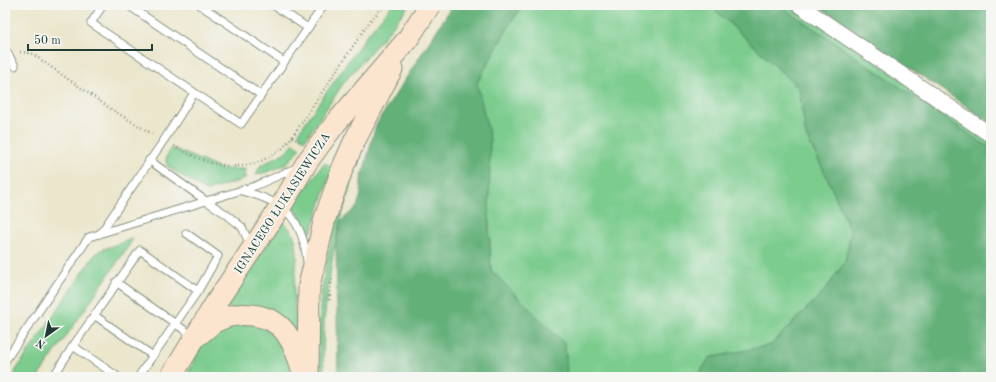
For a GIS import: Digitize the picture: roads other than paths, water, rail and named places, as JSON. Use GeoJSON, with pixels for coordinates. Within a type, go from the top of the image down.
{"type":"FeatureCollection","features":[{"type":"Feature","properties":{"kind":"main road","name":"IGNACEGO ŁUKASIEWICZA"},"geometry":{"type":"LineString","coordinates":[[171,377],[217,301],[281,206],[307,162],[334,124],[406,40],[430,5]]}},
{"type":"Feature","properties":{"kind":"main road","name":"IGNACEGO ŁUKASIEWICZA"},"geometry":{"type":"LineString","coordinates":[[308,377],[309,286],[325,218],[343,167],[355,140],[406,40]]}},
{"type":"Feature","properties":{"kind":"main road"},"geometry":{"type":"LineString","coordinates":[[195,337],[215,322],[222,319],[236,315],[248,314],[262,316],[276,323],[286,332],[297,352],[305,377]]}},
{"type":"Feature","properties":{"kind":"street"},"geometry":{"type":"LineString","coordinates":[[799,5],[991,135]]}},
{"type":"Feature","properties":{"kind":"lane"},"geometry":{"type":"LineString","coordinates":[[103,5],[91,23],[240,124],[324,5]]}},
{"type":"Feature","properties":{"kind":"lane"},"geometry":{"type":"LineString","coordinates":[[128,5],[261,95]]}},
{"type":"Feature","properties":{"kind":"lane"},"geometry":{"type":"LineString","coordinates":[[200,5],[284,62]]}},
{"type":"Feature","properties":{"kind":"lane"},"geometry":{"type":"LineString","coordinates":[[273,5],[308,28]]}},
{"type":"Feature","properties":{"kind":"lane"},"geometry":{"type":"LineString","coordinates":[[6,51],[15,66]]}},
{"type":"Feature","properties":{"kind":"lane"},"geometry":{"type":"LineString","coordinates":[[100,234],[164,140],[194,92]]}},
{"type":"Feature","properties":{"kind":"lane"},"geometry":{"type":"LineString","coordinates":[[149,160],[226,214],[242,228],[252,250]]}},
{"type":"Feature","properties":{"kind":"lane"},"geometry":{"type":"LineString","coordinates":[[5,361],[90,237],[255,186],[307,162]]}},
{"type":"Feature","properties":{"kind":"lane"},"geometry":{"type":"LineString","coordinates":[[241,190],[255,193],[281,206],[292,216],[305,245],[309,286]]}},
{"type":"Feature","properties":{"kind":"lane"},"geometry":{"type":"LineString","coordinates":[[138,377],[198,291],[218,256],[186,233]]}},
{"type":"Feature","properties":{"kind":"lane"},"geometry":{"type":"LineString","coordinates":[[53,377],[116,282],[140,250],[198,291]]}},
{"type":"Feature","properties":{"kind":"lane"},"geometry":{"type":"LineString","coordinates":[[116,282],[195,337]]}},
{"type":"Feature","properties":{"kind":"lane"},"geometry":{"type":"LineString","coordinates":[[94,315],[153,356]]}},
{"type":"Feature","properties":{"kind":"lane"},"geometry":{"type":"LineString","coordinates":[[73,346],[118,377]]}}]}
